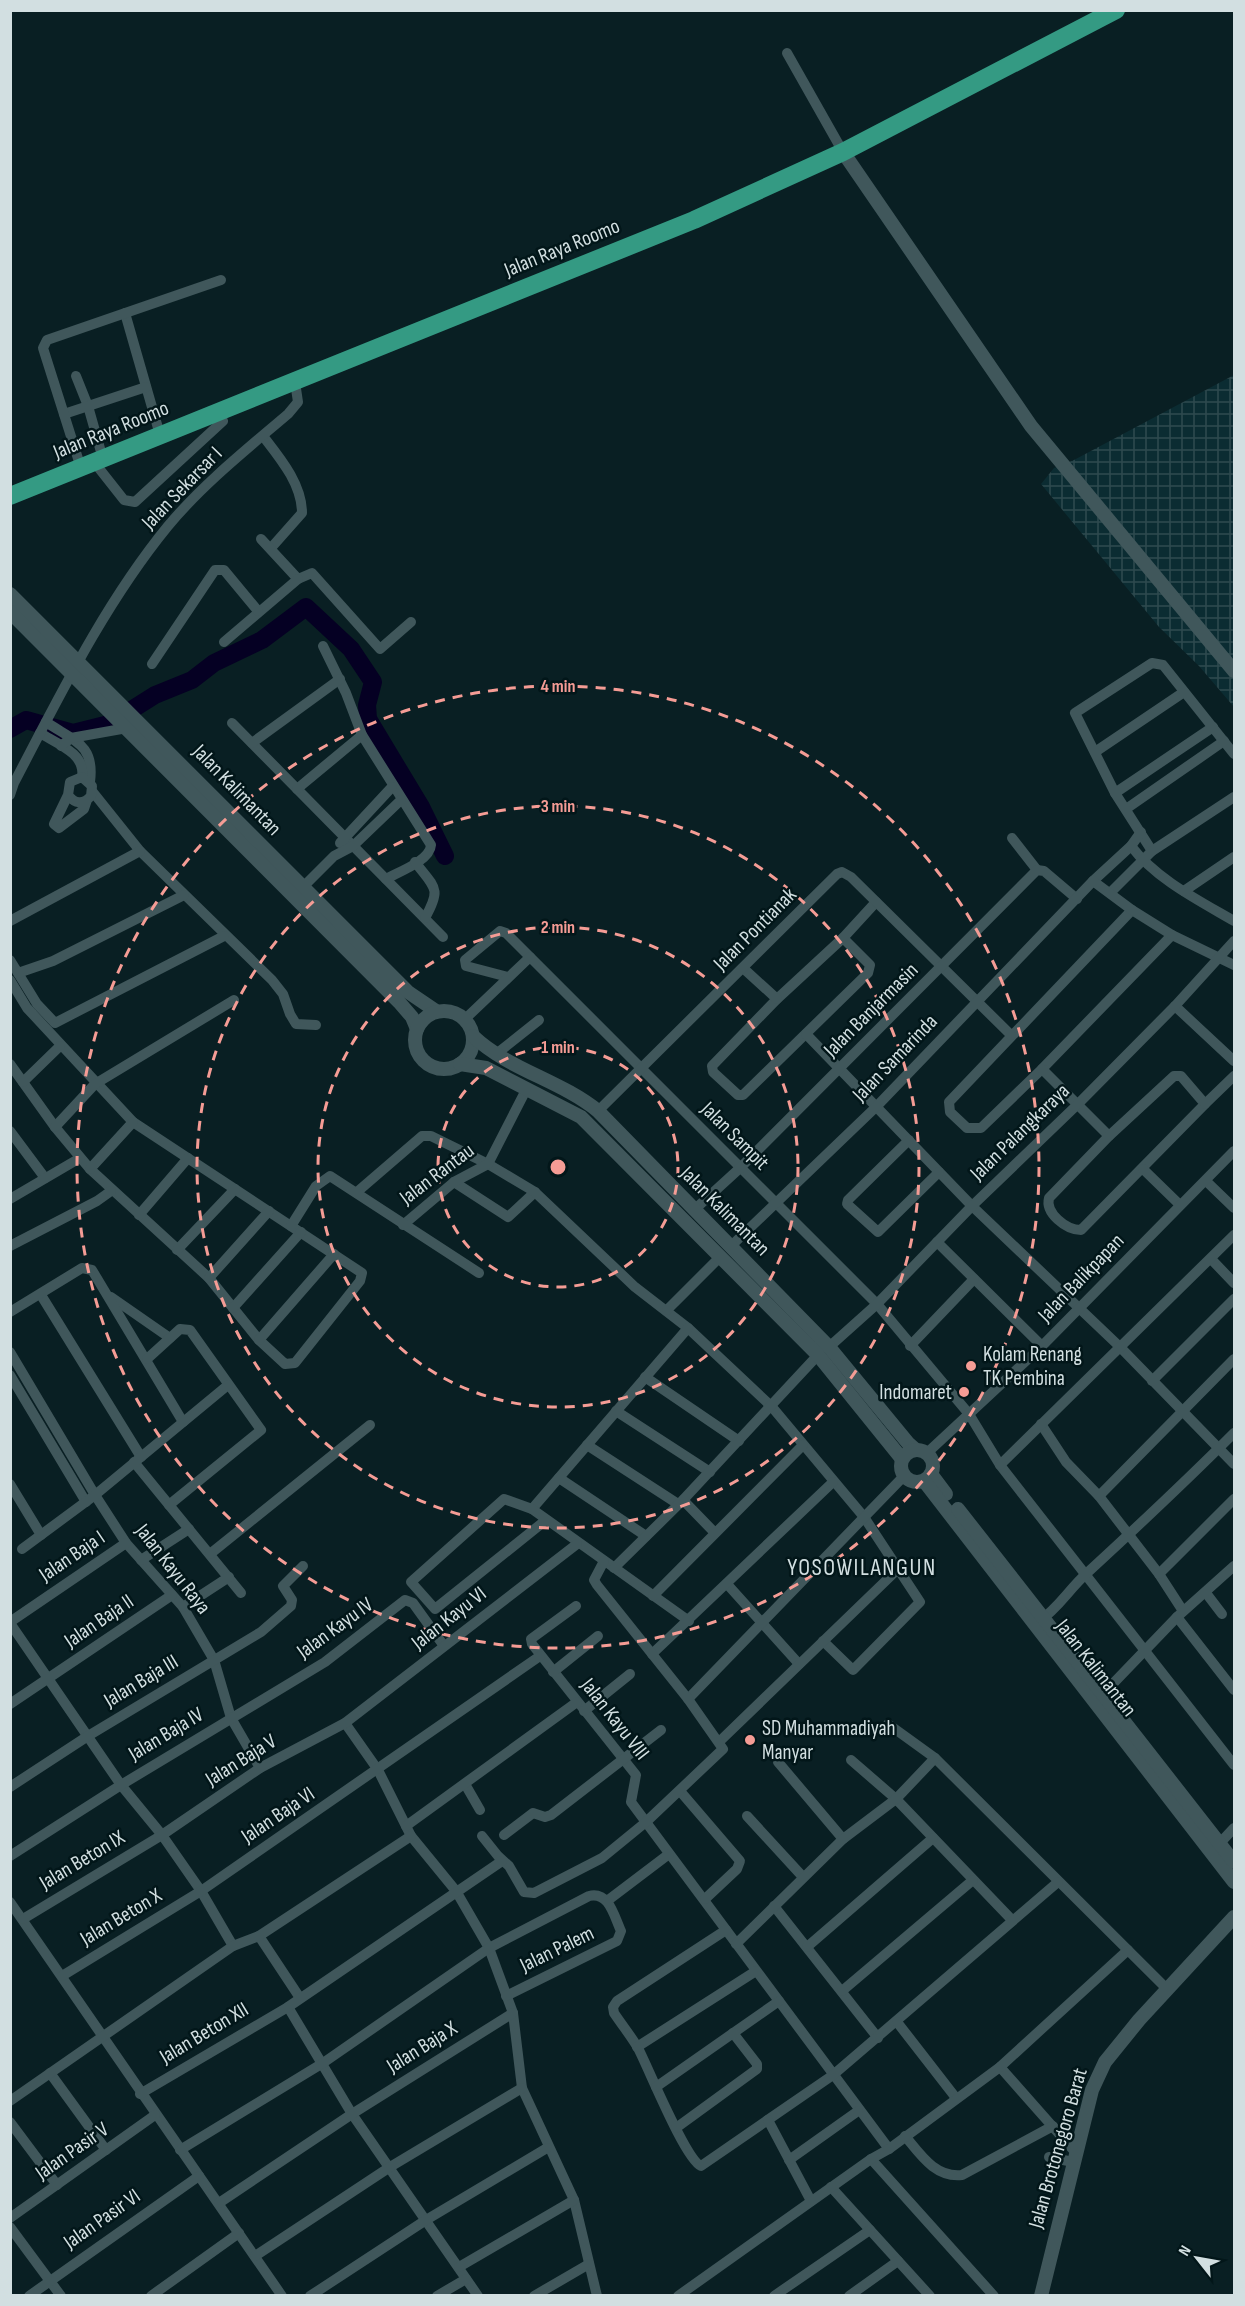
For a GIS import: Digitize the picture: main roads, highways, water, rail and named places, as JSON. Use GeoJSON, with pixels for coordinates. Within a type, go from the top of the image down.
{"type":"FeatureCollection","features":[{"type":"Feature","properties":{"kind":"highway","name":"Jalan Raya Roomo"},"geometry":{"type":"LineString","coordinates":[[10,496],[694,220],[843,152],[1116,10]]}},
{"type":"Feature","properties":{"kind":"main road"},"geometry":{"type":"LineString","coordinates":[[843,152],[1031,426],[1234,671]]}},
{"type":"Feature","properties":{"kind":"main road","name":"Jalan Kalimantan"},"geometry":{"type":"LineString","coordinates":[[10,594],[129,724],[298,892],[399,1002],[412,1017],[417,1029]]}},
{"type":"Feature","properties":{"kind":"main road","name":"Jalan Kalimantan"},"geometry":{"type":"LineString","coordinates":[[10,612],[74,666]]}},
{"type":"Feature","properties":{"kind":"main road","name":"Jalan Kalimantan"},"geometry":{"type":"LineString","coordinates":[[298,892],[416,999],[436,1011]]}},
{"type":"Feature","properties":{"kind":"main road"},"geometry":{"type":"LineString","coordinates":[[436,1011],[456,1013],[465,1018],[473,1036],[468,1057],[460,1065],[442,1069],[425,1063],[415,1047],[417,1029],[428,1015],[436,1011]]}},
{"type":"Feature","properties":{"kind":"main road","name":"Jalan Kalimantan"},"geometry":{"type":"LineString","coordinates":[[473,1036],[495,1055],[580,1099],[598,1111],[694,1210],[725,1252]]}},
{"type":"Feature","properties":{"kind":"main road","name":"Jalan Kalimantan"},"geometry":{"type":"LineString","coordinates":[[460,1065],[486,1068],[581,1117],[725,1252],[824,1351],[908,1443],[922,1451]]}},
{"type":"Feature","properties":{"kind":"main road"},"geometry":{"type":"LineString","coordinates":[[630,1165],[640,1155]]}},
{"type":"Feature","properties":{"kind":"main road","name":"Jalan Kalimantan"},"geometry":{"type":"LineString","coordinates":[[824,1351],[902,1460]]}},
{"type":"Feature","properties":{"kind":"main road"},"geometry":{"type":"LineString","coordinates":[[910,1451],[922,1451],[933,1463],[928,1478],[913,1482],[904,1476],[902,1460],[910,1451]]}},
{"type":"Feature","properties":{"kind":"main road","name":"Jalan Kalimantan"},"geometry":{"type":"LineString","coordinates":[[928,1478],[1146,1757],[1234,1862]]}},
{"type":"Feature","properties":{"kind":"main road","name":"Jalan Kalimantan"},"geometry":{"type":"LineString","coordinates":[[1040,1621],[1103,1694],[1234,1882]]}},
{"type":"Feature","properties":{"kind":"main road","name":"Jalan Brotonegoro Barat"},"geometry":{"type":"LineString","coordinates":[[1041,2295],[1092,2090],[1105,2062],[1234,1917]]}},
{"type":"Feature","properties":{"kind":"waterway"},"geometry":{"type":"LineString","coordinates":[[10,729],[26,720],[73,733],[109,724],[155,695],[192,680],[214,663],[262,640],[306,607],[351,649],[373,682],[367,705],[368,719],[421,807],[445,856]]}},
{"type":"Feature","properties":{"kind":"place","name":"Kolam Renang TK Pembina"},"geometry":{"type":"Point","coordinates":[971,1366]}},
{"type":"Feature","properties":{"kind":"place","name":"Indomaret"},"geometry":{"type":"Point","coordinates":[964,1392]}},
{"type":"Feature","properties":{"kind":"place","name":"SD Muhammadiyah Manyar"},"geometry":{"type":"Point","coordinates":[750,1740]}},
{"type":"Feature","properties":{"kind":"district","name":"YOSOWILANGUN"},"geometry":{"type":"Point","coordinates":[862,1567]}}]}
